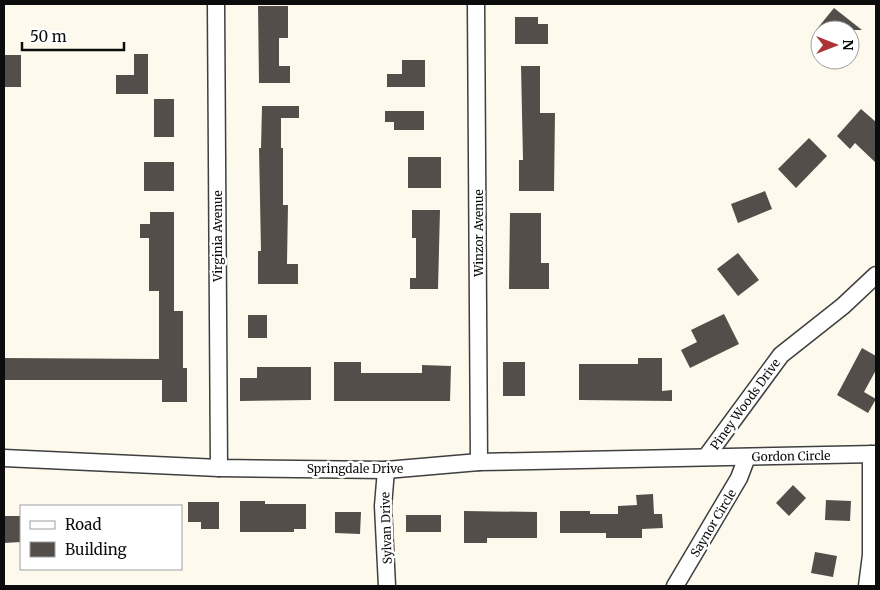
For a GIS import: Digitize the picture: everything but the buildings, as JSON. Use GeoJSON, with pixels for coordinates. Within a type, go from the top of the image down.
{"type":"FeatureCollection","features":[{"type":"Feature","properties":{"kind":"street","name":"Virginia Avenue"},"geometry":{"type":"LineString","coordinates":[[216,4],[219,468]]}},
{"type":"Feature","properties":{"kind":"street","name":"Winzor Avenue"},"geometry":{"type":"LineString","coordinates":[[476,4],[480,462]]}},
{"type":"Feature","properties":{"kind":"street","name":"Piney Woods Drive"},"geometry":{"type":"LineString","coordinates":[[706,456],[781,355],[843,306],[876,275]]}},
{"type":"Feature","properties":{"kind":"street","name":"Gordon Circle"},"geometry":{"type":"LineString","coordinates":[[706,456],[873,454]]}},
{"type":"Feature","properties":{"kind":"street"},"geometry":{"type":"LineString","coordinates":[[867,586],[871,555],[873,454]]}},
{"type":"Feature","properties":{"kind":"street","name":"Springdale Drive"},"geometry":{"type":"LineString","coordinates":[[4,458],[219,468],[386,470],[480,462],[706,456]]}},
{"type":"Feature","properties":{"kind":"street","name":"Saynor Circle"},"geometry":{"type":"LineString","coordinates":[[675,586],[739,478],[747,457]]}},
{"type":"Feature","properties":{"kind":"street","name":"Sylvan Drive"},"geometry":{"type":"LineString","coordinates":[[386,470],[382,506],[387,586]]}}]}
